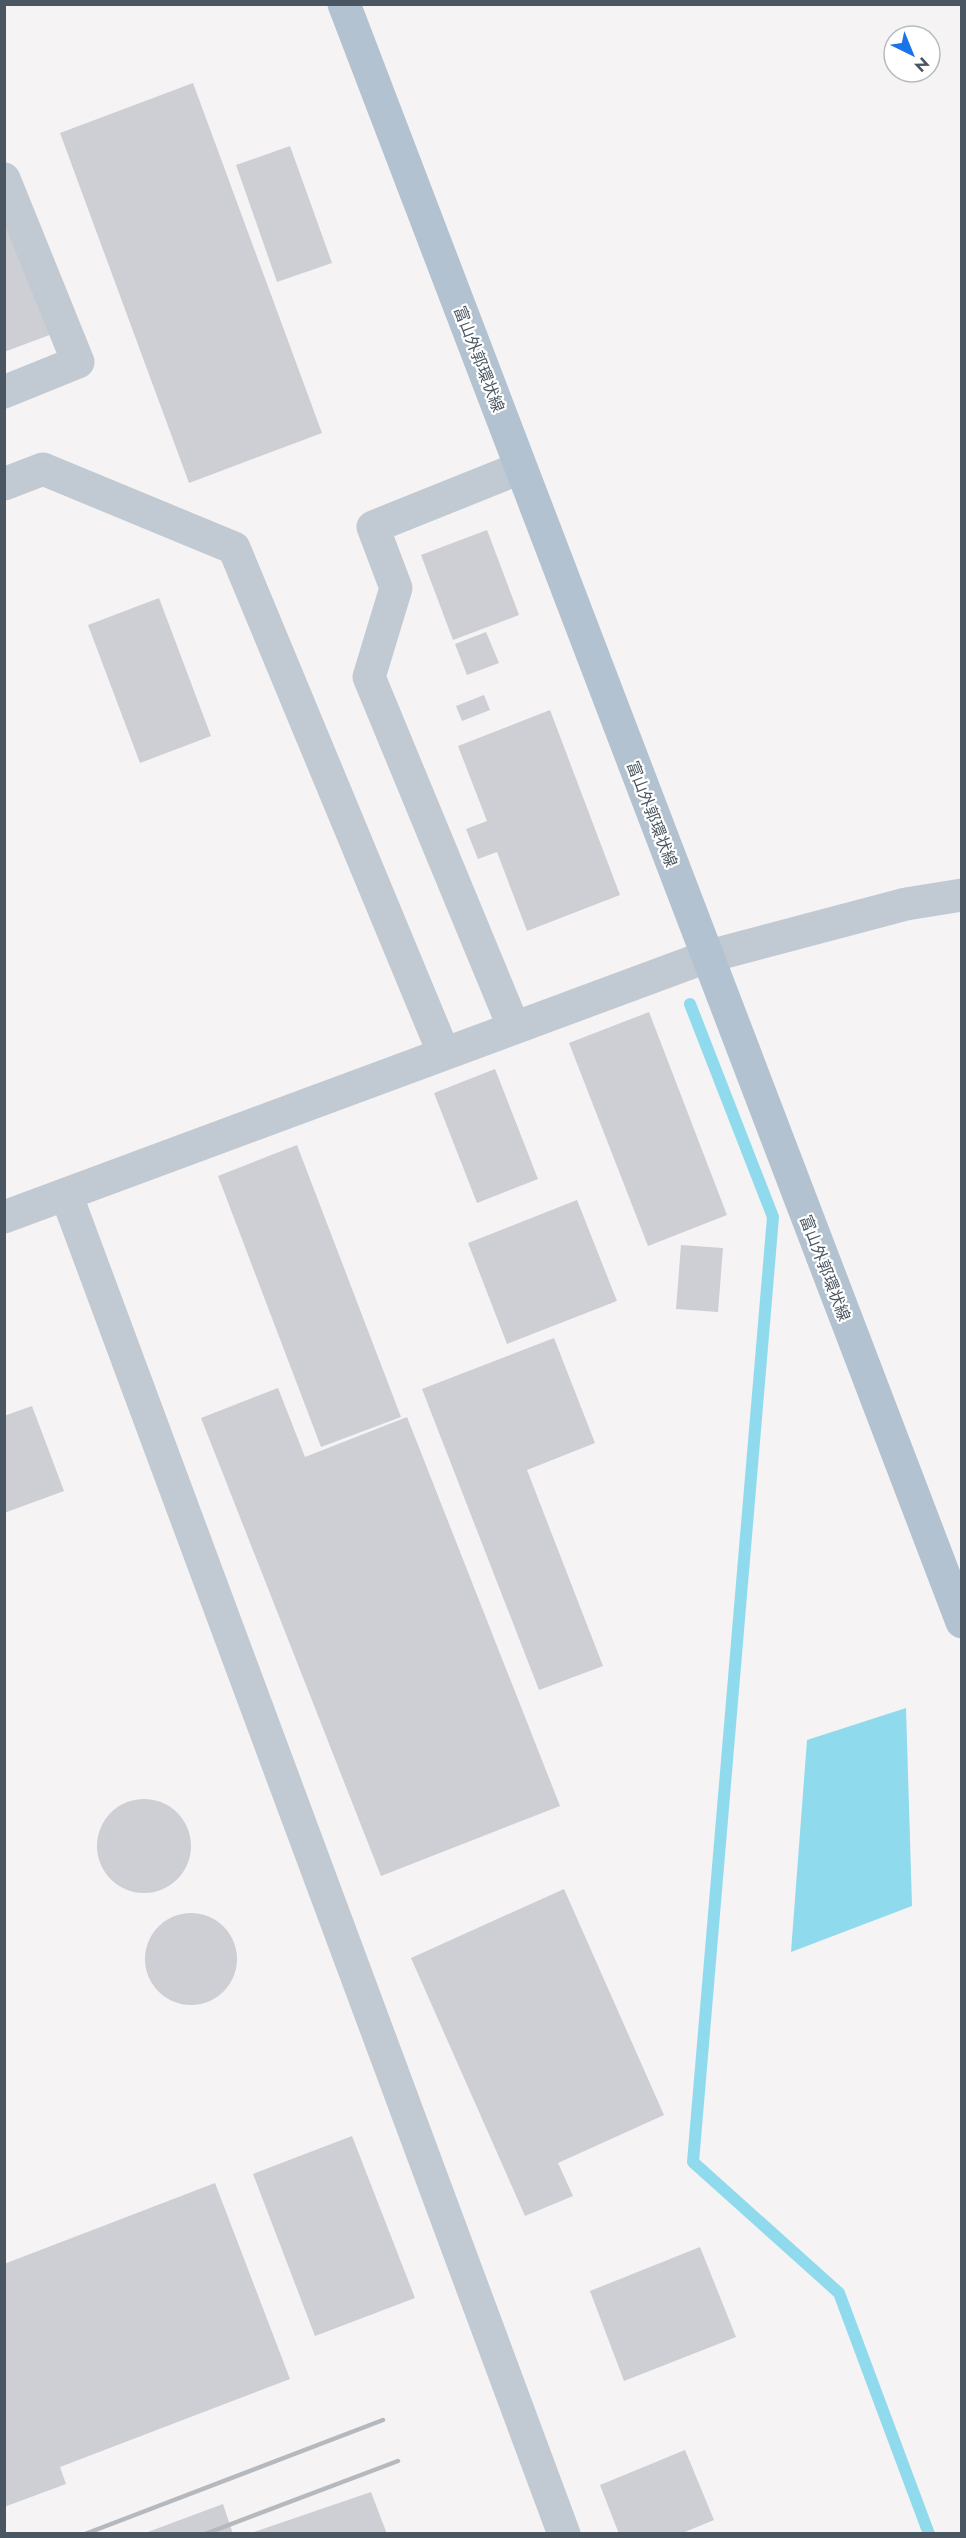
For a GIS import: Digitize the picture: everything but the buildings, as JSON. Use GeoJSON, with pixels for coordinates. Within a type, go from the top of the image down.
{"type":"FeatureCollection","features":[{"type":"Feature","properties":{"kind":"main road","name":"富山外郭環状線"},"geometry":{"type":"LineString","coordinates":[[344,4],[706,957],[962,1622]]}},
{"type":"Feature","properties":{"kind":"street"},"geometry":{"type":"LineString","coordinates":[[4,179],[78,362],[4,392]]}},
{"type":"Feature","properties":{"kind":"street"},"geometry":{"type":"LineString","coordinates":[[514,1028],[369,677],[396,588],[373,527],[520,468]]}},
{"type":"Feature","properties":{"kind":"street"},"geometry":{"type":"LineString","coordinates":[[4,484],[43,469],[234,548],[444,1054]]}},
{"type":"Feature","properties":{"kind":"street"},"geometry":{"type":"LineString","coordinates":[[4,1216],[706,957],[906,904],[962,895]]}},
{"type":"Feature","properties":{"kind":"street"},"geometry":{"type":"LineString","coordinates":[[66,1194],[564,2534]]}},
{"type":"Feature","properties":{"kind":"water"},"geometry":{"type":"Polygon","coordinates":[[[906,1708],[912,1906],[791,1952],[807,1740],[906,1708]]]}},
{"type":"Feature","properties":{"kind":"waterway"},"geometry":{"type":"LineString","coordinates":[[690,1004],[773,1217],[693,2162],[839,2293],[929,2534]]}},
{"type":"Feature","properties":{"kind":"railway"},"geometry":{"type":"LineString","coordinates":[[85,2534],[383,2420]]}},
{"type":"Feature","properties":{"kind":"railway"},"geometry":{"type":"LineString","coordinates":[[205,2534],[398,2461]]}}]}
